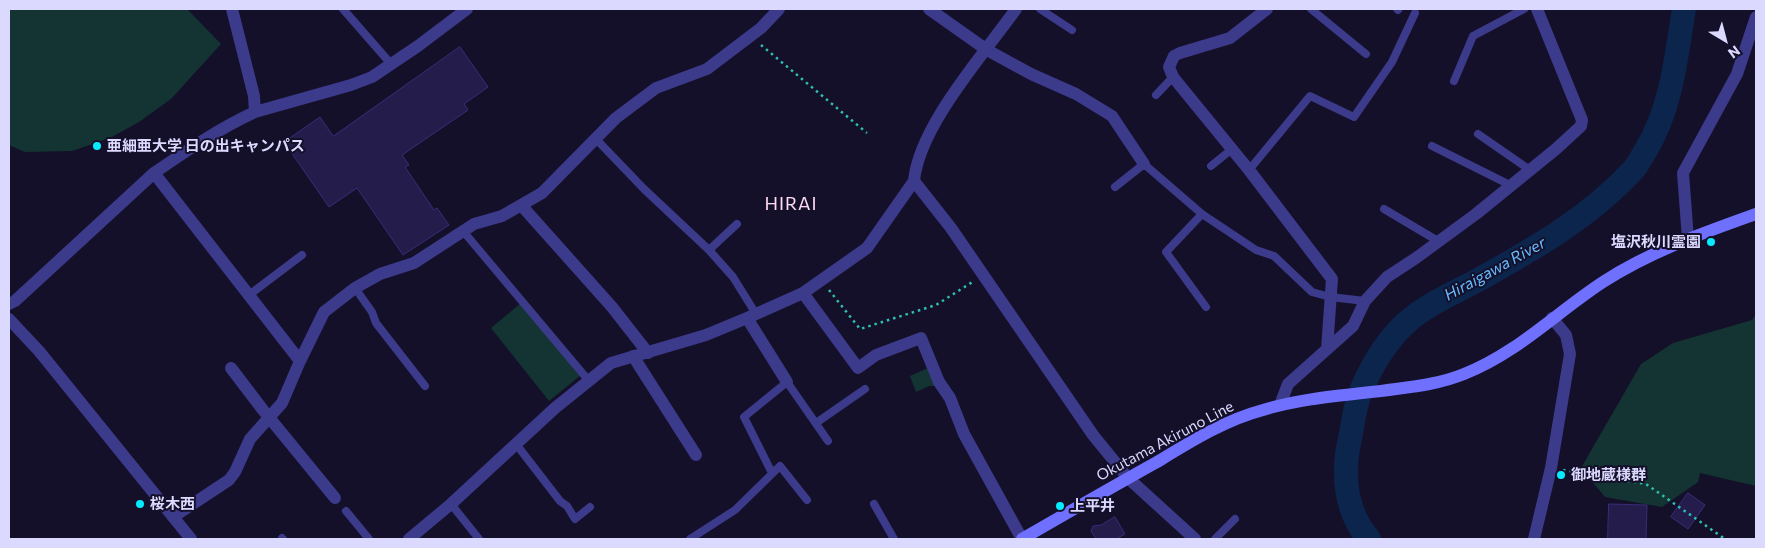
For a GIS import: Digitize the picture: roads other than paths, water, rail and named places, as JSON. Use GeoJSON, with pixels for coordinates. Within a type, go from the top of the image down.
{"type":"FeatureCollection","features":[{"type":"Feature","properties":{"kind":"main road"},"geometry":{"type":"LineString","coordinates":[[1552,318],[1627,267],[1688,239],[1756,214]]}},
{"type":"Feature","properties":{"kind":"main road","name":"Okutama Akiruno Line"},"geometry":{"type":"LineString","coordinates":[[1022,539],[1211,432],[1260,410],[1280,405],[1439,382],[1464,374],[1507,351],[1552,318]]}},
{"type":"Feature","properties":{"kind":"street"},"geometry":{"type":"LineString","coordinates":[[232,9],[254,96],[255,112]]}},
{"type":"Feature","properties":{"kind":"street"},"geometry":{"type":"LineString","coordinates":[[9,304],[15,301],[154,173],[173,160],[255,112],[351,85],[372,77],[468,9]]}},
{"type":"Feature","properties":{"kind":"street"},"geometry":{"type":"LineString","coordinates":[[174,517],[229,480],[235,472],[250,440],[282,403],[324,312],[355,288],[380,274],[414,263],[463,230],[474,224],[502,216],[542,193],[616,118],[656,88],[707,69],[761,28],[779,9]]}},
{"type":"Feature","properties":{"kind":"street"},"geometry":{"type":"LineString","coordinates":[[929,9],[986,50],[1031,74],[1076,94],[1112,116],[1144,164]]}},
{"type":"Feature","properties":{"kind":"street"},"geometry":{"type":"LineString","coordinates":[[408,539],[451,504],[555,408],[611,363],[706,335],[751,316],[803,292],[867,248],[914,181],[915,168],[936,122],[955,91],[1016,9]]}},
{"type":"Feature","properties":{"kind":"street"},"geometry":{"type":"LineString","coordinates":[[1267,9],[1230,38],[1174,56],[1169,67],[1173,76],[1249,170],[1332,279],[1327,349]]}},
{"type":"Feature","properties":{"kind":"street"},"geometry":{"type":"LineString","coordinates":[[1280,405],[1288,384],[1353,326],[1365,301],[1387,277],[1476,214],[1581,126],[1582,120],[1537,9]]}},
{"type":"Feature","properties":{"kind":"street"},"geometry":{"type":"LineString","coordinates":[[1688,239],[1683,173],[1736,74],[1756,17]]}},
{"type":"Feature","properties":{"kind":"street"},"geometry":{"type":"LineString","coordinates":[[154,173],[300,361]]}},
{"type":"Feature","properties":{"kind":"street"},"geometry":{"type":"LineString","coordinates":[[914,181],[951,228],[1094,435],[1128,478],[1195,539]]}},
{"type":"Feature","properties":{"kind":"street"},"geometry":{"type":"LineString","coordinates":[[521,206],[612,307],[648,352]]}},
{"type":"Feature","properties":{"kind":"street"},"geometry":{"type":"LineString","coordinates":[[803,292],[858,368],[876,355],[921,338],[939,382],[950,398],[964,434],[1022,539]]}},
{"type":"Feature","properties":{"kind":"street"},"geometry":{"type":"LineString","coordinates":[[751,316],[787,382]]}},
{"type":"Feature","properties":{"kind":"street"},"geometry":{"type":"LineString","coordinates":[[1534,539],[1550,468],[1570,354],[1566,335],[1552,318]]}},
{"type":"Feature","properties":{"kind":"street"},"geometry":{"type":"LineString","coordinates":[[9,319],[40,351],[191,539]]}},
{"type":"Feature","properties":{"kind":"street"},"geometry":{"type":"LineString","coordinates":[[633,356],[696,454]]}},
{"type":"Feature","properties":{"kind":"street"},"geometry":{"type":"LineString","coordinates":[[231,368],[335,498]]}},
{"type":"Feature","properties":{"kind":"lane"},"geometry":{"type":"LineString","coordinates":[[343,9],[391,64]]}},
{"type":"Feature","properties":{"kind":"lane"},"geometry":{"type":"LineString","coordinates":[[1040,9],[1072,30]]}},
{"type":"Feature","properties":{"kind":"lane"},"geometry":{"type":"LineString","coordinates":[[1311,9],[1366,54]]}},
{"type":"Feature","properties":{"kind":"lane"},"geometry":{"type":"LineString","coordinates":[[1454,81],[1473,36],[1524,9]]}},
{"type":"Feature","properties":{"kind":"lane"},"geometry":{"type":"LineString","coordinates":[[1249,170],[1310,96],[1354,117],[1392,62],[1416,13]]}},
{"type":"Feature","properties":{"kind":"lane"},"geometry":{"type":"LineString","coordinates":[[1156,95],[1173,76]]}},
{"type":"Feature","properties":{"kind":"lane"},"geometry":{"type":"LineString","coordinates":[[1478,134],[1530,170]]}},
{"type":"Feature","properties":{"kind":"lane"},"geometry":{"type":"LineString","coordinates":[[596,139],[644,189],[709,250],[733,277],[751,316]]}},
{"type":"Feature","properties":{"kind":"lane"},"geometry":{"type":"LineString","coordinates":[[1432,146],[1510,186]]}},
{"type":"Feature","properties":{"kind":"lane"},"geometry":{"type":"LineString","coordinates":[[1211,166],[1232,149]]}},
{"type":"Feature","properties":{"kind":"lane"},"geometry":{"type":"LineString","coordinates":[[1115,187],[1144,164],[1202,214],[1256,250],[1274,256],[1312,292],[1330,297],[1365,301]]}},
{"type":"Feature","properties":{"kind":"lane"},"geometry":{"type":"LineString","coordinates":[[1384,209],[1438,242]]}},
{"type":"Feature","properties":{"kind":"lane"},"geometry":{"type":"LineString","coordinates":[[1202,214],[1166,252],[1206,307]]}},
{"type":"Feature","properties":{"kind":"lane"},"geometry":{"type":"LineString","coordinates":[[709,250],[737,224]]}},
{"type":"Feature","properties":{"kind":"lane"},"geometry":{"type":"LineString","coordinates":[[463,230],[589,381]]}},
{"type":"Feature","properties":{"kind":"lane"},"geometry":{"type":"LineString","coordinates":[[248,295],[302,255]]}},
{"type":"Feature","properties":{"kind":"lane"},"geometry":{"type":"LineString","coordinates":[[355,288],[372,312],[376,323],[425,386]]}},
{"type":"Feature","properties":{"kind":"lane"},"geometry":{"type":"LineString","coordinates":[[772,473],[744,417],[787,382],[828,441]]}},
{"type":"Feature","properties":{"kind":"lane"},"geometry":{"type":"LineString","coordinates":[[816,423],[864,389]]}},
{"type":"Feature","properties":{"kind":"lane"},"geometry":{"type":"LineString","coordinates":[[516,444],[560,501],[567,506],[574,519],[590,508]]}},
{"type":"Feature","properties":{"kind":"lane"},"geometry":{"type":"LineString","coordinates":[[690,539],[735,510],[780,466],[806,500]]}},
{"type":"Feature","properties":{"kind":"lane"},"geometry":{"type":"LineString","coordinates":[[451,504],[479,539]]}},
{"type":"Feature","properties":{"kind":"lane"},"geometry":{"type":"LineString","coordinates":[[874,504],[894,539]]}},
{"type":"Feature","properties":{"kind":"lane"},"geometry":{"type":"LineString","coordinates":[[346,511],[369,539]]}},
{"type":"Feature","properties":{"kind":"lane"},"geometry":{"type":"LineString","coordinates":[[1215,539],[1235,519]]}},
{"type":"Feature","properties":{"kind":"waterway","name":"Hiraigawa River"},"geometry":{"type":"LineString","coordinates":[[1369,539],[1361,529],[1351,506],[1346,481],[1346,468],[1358,399],[1378,358],[1391,339],[1414,316],[1560,231],[1599,202],[1634,169],[1655,134],[1662,117],[1672,81],[1684,9]]}},
{"type":"Feature","properties":{"kind":"place","name":"亜細亜大学 日の出キャンパス"},"geometry":{"type":"Point","coordinates":[97,146]}},
{"type":"Feature","properties":{"kind":"place","name":"塩沢秋川霊園"},"geometry":{"type":"Point","coordinates":[1711,242]}},
{"type":"Feature","properties":{"kind":"place","name":"御地蔵様群"},"geometry":{"type":"Point","coordinates":[1561,475]}},
{"type":"Feature","properties":{"kind":"place","name":"桜木西"},"geometry":{"type":"Point","coordinates":[140,504]}},
{"type":"Feature","properties":{"kind":"place","name":"上平井"},"geometry":{"type":"Point","coordinates":[1060,506]}},
{"type":"Feature","properties":{"kind":"district","name":"HIRAI"},"geometry":{"type":"Point","coordinates":[791,204]}}]}
